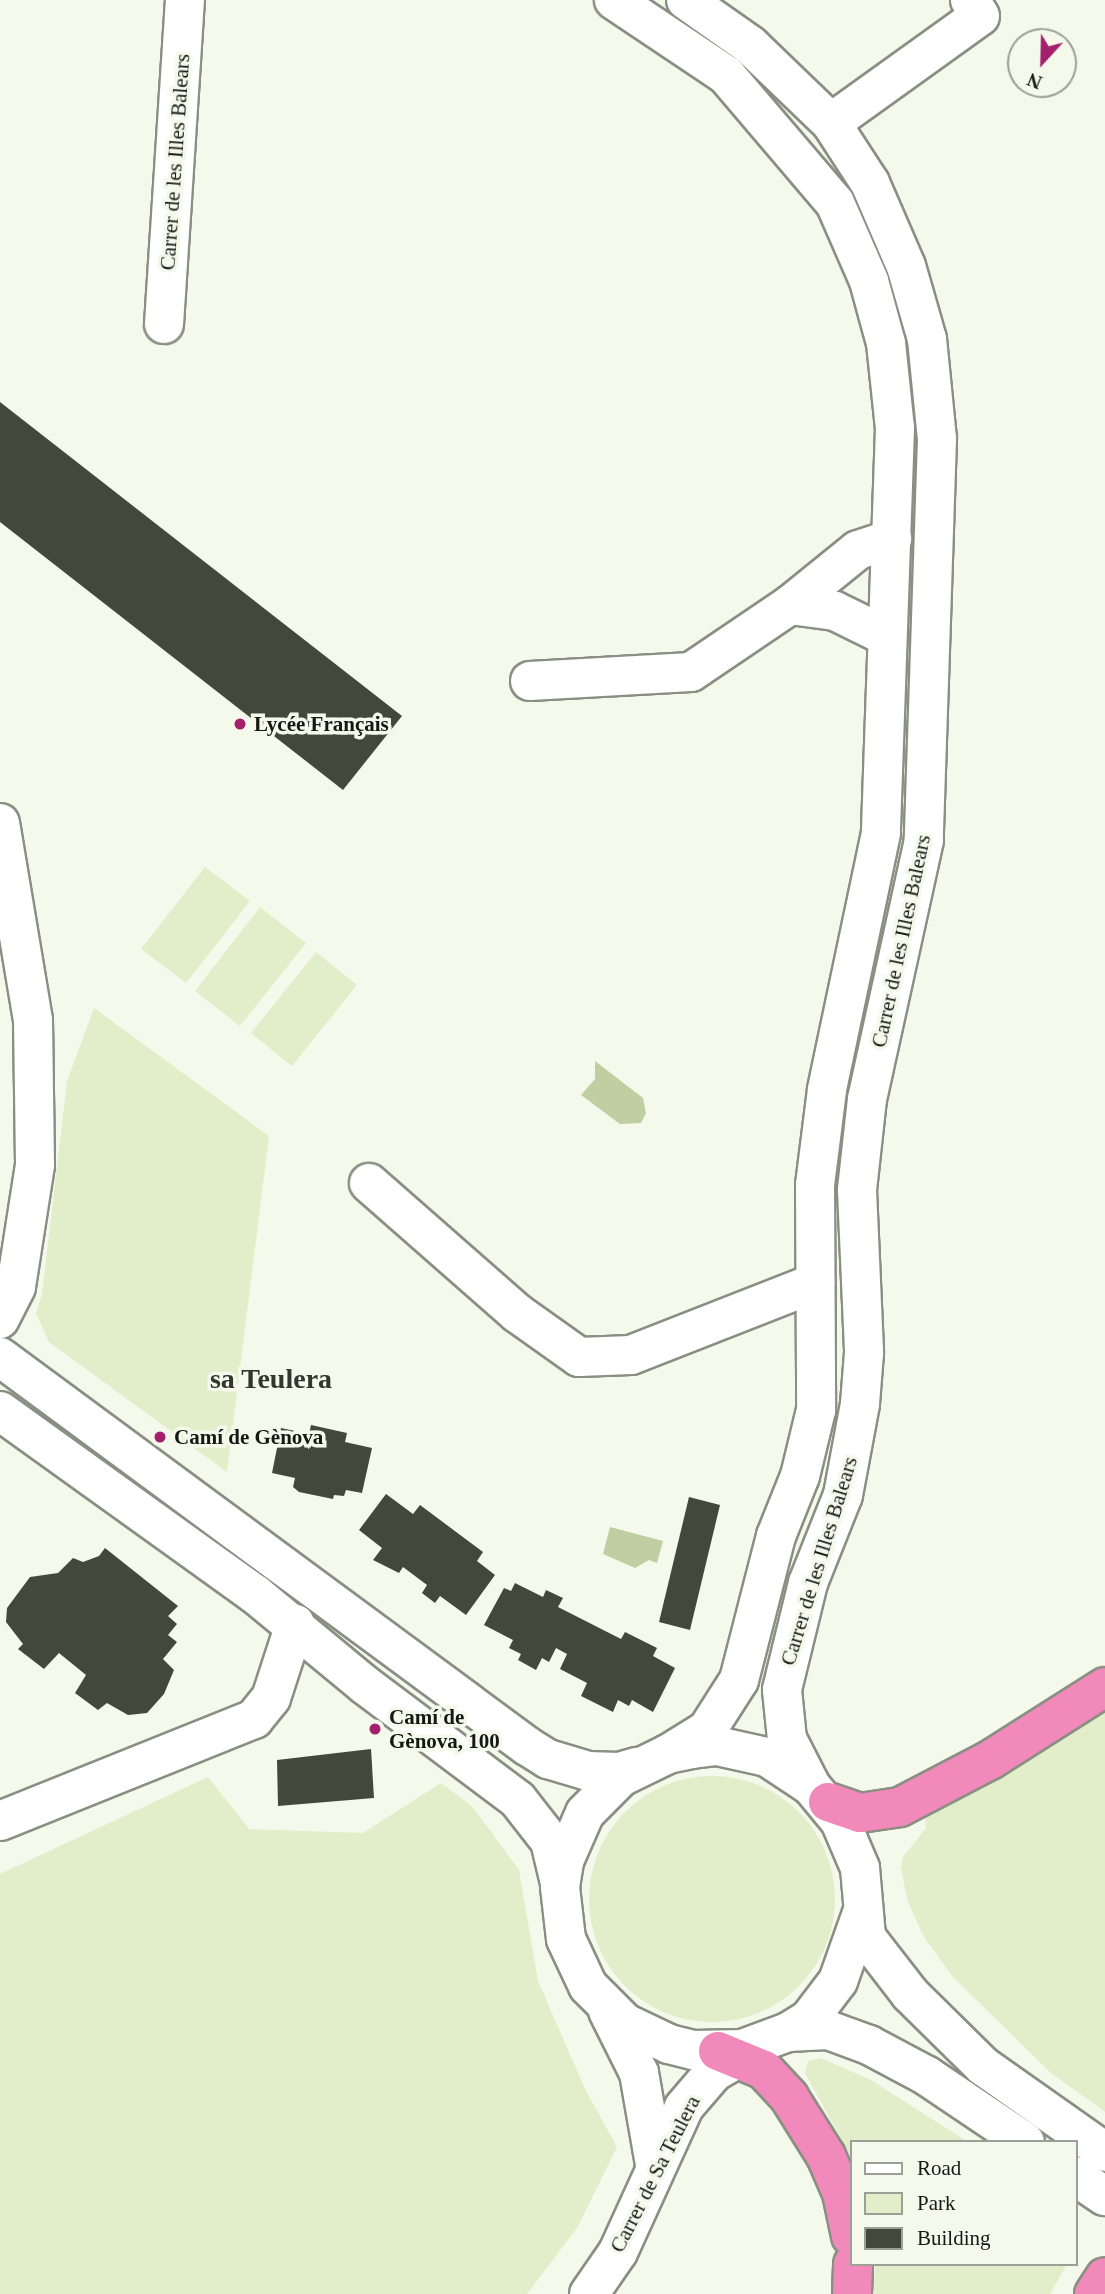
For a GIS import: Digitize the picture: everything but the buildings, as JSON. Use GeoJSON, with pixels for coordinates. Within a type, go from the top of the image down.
{"type":"FeatureCollection","features":[{"type":"Feature","properties":{"kind":"highway"},"geometry":{"type":"LineString","coordinates":[[819,1794],[860,1813],[900,1807],[990,1760],[1105,1687]]}},
{"type":"Feature","properties":{"kind":"highway"},"geometry":{"type":"LineString","coordinates":[[753,2046],[802,2114],[842,2193],[850,2231]]}},
{"type":"Feature","properties":{"kind":"highway"},"geometry":{"type":"LineString","coordinates":[[852,2294],[853,2266]]}},
{"type":"Feature","properties":{"kind":"highway"},"geometry":{"type":"LineString","coordinates":[[1094,2294],[1105,2277]]}},
{"type":"Feature","properties":{"kind":"street","name":"Carrer de les Illes Balears"},"geometry":{"type":"LineString","coordinates":[[164,324],[185,0]]}},
{"type":"Feature","properties":{"kind":"street","name":"Carrer de les Illes Balears"},"geometry":{"type":"LineString","coordinates":[[560,1887],[568,1849],[585,1813],[621,1777],[657,1759],[713,1723],[743,1669],[776,1535],[800,1476],[816,1410],[815,1185],[827,1090],[881,833],[887,748],[886,636],[895,428],[886,343],[869,281],[835,203],[726,75],[614,0]]}},
{"type":"Feature","properties":{"kind":"street","name":"Carrer de les Illes Balears"},"geometry":{"type":"LineString","coordinates":[[686,0],[750,45],[831,123],[875,194],[906,266],[927,339],[937,439],[924,840],[867,1099],[857,1190],[864,1353],[855,1440],[843,1494],[808,1583],[782,1690],[787,1739],[819,1794],[852,1842],[860,1868],[862,1913]]}},
{"type":"Feature","properties":{"kind":"street"},"geometry":{"type":"LineString","coordinates":[[831,123],[981,16],[970,0]]}},
{"type":"Feature","properties":{"kind":"street"},"geometry":{"type":"LineString","coordinates":[[927,339],[914,376],[920,437],[911,493],[892,539],[911,583],[914,638],[907,722],[927,774]]}},
{"type":"Feature","properties":{"kind":"street"},"geometry":{"type":"LineString","coordinates":[[530,681],[691,672],[790,605],[858,550],[892,539]]}},
{"type":"Feature","properties":{"kind":"street"},"geometry":{"type":"LineString","coordinates":[[790,605],[835,611],[886,636]]}},
{"type":"Feature","properties":{"kind":"street"},"geometry":{"type":"LineString","coordinates":[[0,823],[33,1020],[35,1165],[16,1287],[0,1319]]}},
{"type":"Feature","properties":{"kind":"street"},"geometry":{"type":"LineString","coordinates":[[369,1183],[517,1313],[579,1357],[631,1355],[816,1283]]}},
{"type":"Feature","properties":{"kind":"street"},"geometry":{"type":"LineString","coordinates":[[0,1357],[548,1759],[588,1771],[619,1772],[657,1759],[718,1746],[743,1750],[789,1768],[819,1794]]}},
{"type":"Feature","properties":{"kind":"street"},"geometry":{"type":"LineString","coordinates":[[0,1411],[295,1624],[365,1685],[518,1800],[550,1841],[560,1887],[566,1939],[588,1986],[605,2005],[647,2035],[693,2050],[753,2046],[808,2029],[846,2035],[927,2076],[1022,2140]]}},
{"type":"Feature","properties":{"kind":"street"},"geometry":{"type":"LineString","coordinates":[[0,1821],[254,1719],[271,1698],[295,1624]]}},
{"type":"Feature","properties":{"kind":"street"},"geometry":{"type":"LineString","coordinates":[[862,1913],[871,1946],[952,2037],[983,2066],[1093,2144]]}},
{"type":"Feature","properties":{"kind":"street","name":"Carrer de Sa Teulera"},"geometry":{"type":"LineString","coordinates":[[589,2294],[618,2252],[655,2165],[699,2087],[753,2046],[809,2019],[838,1981],[862,1913]]}},
{"type":"Feature","properties":{"kind":"street"},"geometry":{"type":"LineString","coordinates":[[605,2005],[639,2073],[655,2165]]}},
{"type":"Feature","properties":{"kind":"street"},"geometry":{"type":"LineString","coordinates":[[1077,2177],[1105,2196]]}},
{"type":"Feature","properties":{"kind":"green space"},"geometry":{"type":"Polygon","coordinates":[[[205,867],[250,901],[186,983],[141,949],[205,867]]]}},
{"type":"Feature","properties":{"kind":"green space"},"geometry":{"type":"Polygon","coordinates":[[[260,907],[306,943],[240,1026],[195,991],[260,907]]]}},
{"type":"Feature","properties":{"kind":"green space"},"geometry":{"type":"Polygon","coordinates":[[[316,952],[357,985],[292,1066],[251,1033],[316,952]]]}},
{"type":"Feature","properties":{"kind":"green space"},"geometry":{"type":"Polygon","coordinates":[[[94,1008],[269,1136],[227,1472],[49,1342],[36,1313],[42,1294],[67,1081],[94,1008]]]}},
{"type":"Feature","properties":{"kind":"green space"},"geometry":{"type":"Polygon","coordinates":[[[1105,1708],[1105,2112],[1051,2073],[952,1976],[924,1937],[907,1900],[901,1867],[903,1857],[926,1828],[924,1811],[1105,1708]]]}},
{"type":"Feature","properties":{"kind":"green space"},"geometry":{"type":"Polygon","coordinates":[[[712,1776],[759,1786],[780,1797],[799,1812],[814,1831],[825,1852],[835,1899],[825,1946],[814,1967],[799,1986],[780,2001],[759,2012],[712,2022],[665,2012],[644,2001],[625,1986],[610,1967],[599,1946],[589,1899],[599,1852],[610,1831],[625,1812],[644,1797],[665,1786],[712,1776]]]}},
{"type":"Feature","properties":{"kind":"green space"},"geometry":{"type":"Polygon","coordinates":[[[208,1777],[249,1829],[363,1833],[441,1783],[472,1806],[519,1870],[538,1981],[585,2089],[617,2147],[577,2228],[527,2294],[0,2294],[0,1874],[208,1777]]]}},
{"type":"Feature","properties":{"kind":"green space"},"geometry":{"type":"Polygon","coordinates":[[[821,2058],[871,2080],[965,2140],[850,2140],[850,2155],[805,2073],[808,2061],[821,2058]]]}},
{"type":"Feature","properties":{"kind":"green space"},"geometry":{"type":"Polygon","coordinates":[[[875,2266],[1066,2266],[1050,2294],[874,2294],[875,2266]]]}},
{"type":"Feature","properties":{"kind":"shaded area"},"geometry":{"type":"Polygon","coordinates":[[[595,1061],[643,1098],[646,1113],[641,1123],[620,1124],[581,1095],[595,1079],[595,1061]]]}},
{"type":"Feature","properties":{"kind":"shaded area"},"geometry":{"type":"Polygon","coordinates":[[[610,1527],[663,1541],[657,1563],[649,1560],[635,1568],[603,1554],[610,1527]]]}},
{"type":"Feature","properties":{"kind":"place","name":"Lycée Français"},"geometry":{"type":"Point","coordinates":[240,724]}},
{"type":"Feature","properties":{"kind":"place","name":"Camí de Gènova"},"geometry":{"type":"Point","coordinates":[160,1437]}},
{"type":"Feature","properties":{"kind":"place","name":"Camí de Gènova, 100"},"geometry":{"type":"Point","coordinates":[375,1729]}},
{"type":"Feature","properties":{"kind":"district","name":"sa Teulera"},"geometry":{"type":"Point","coordinates":[271,1379]}}]}
